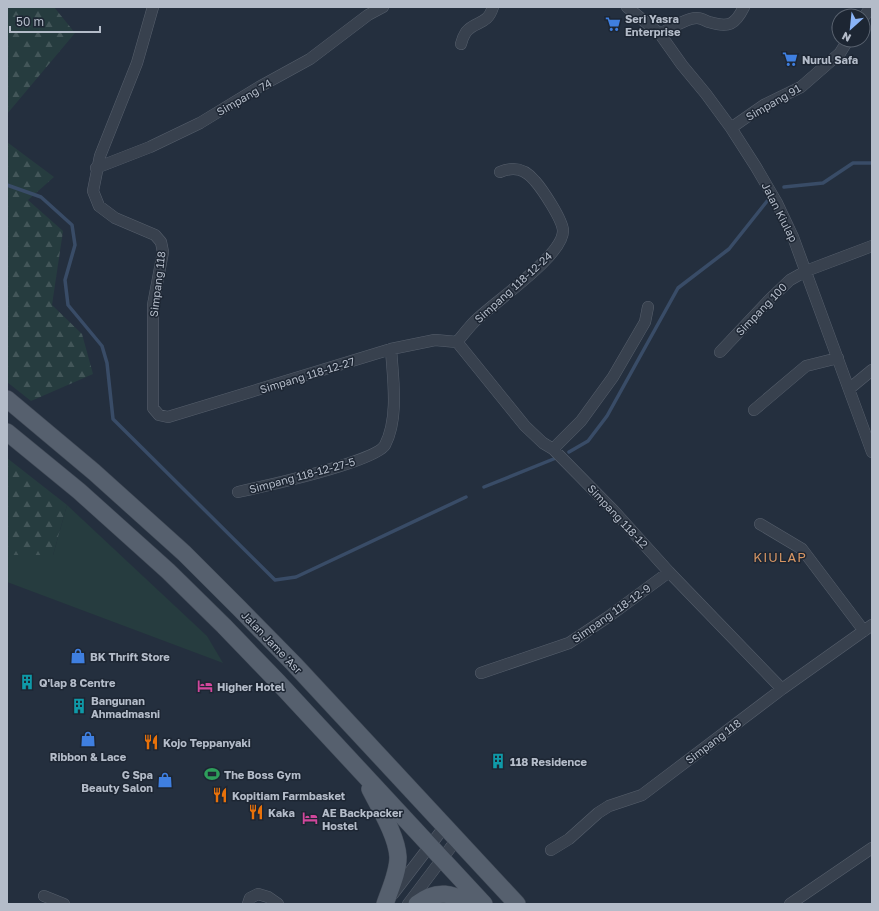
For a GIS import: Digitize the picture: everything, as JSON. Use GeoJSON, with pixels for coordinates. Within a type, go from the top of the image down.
{"type":"FeatureCollection","features":[{"type":"Feature","properties":{"kind":"main road","name":"Jalan Jame 'Asr"},"geometry":{"type":"LineString","coordinates":[[7,399],[94,472],[189,559],[294,664],[517,904]]}},
{"type":"Feature","properties":{"kind":"main road"},"geometry":{"type":"LineString","coordinates":[[7,432],[79,490],[168,571],[277,681],[443,858],[484,904]]}},
{"type":"Feature","properties":{"kind":"main road"},"geometry":{"type":"LineString","coordinates":[[360,769],[386,820],[394,840],[398,857],[395,874],[385,904]]}},
{"type":"Feature","properties":{"kind":"main road"},"geometry":{"type":"LineString","coordinates":[[417,904],[435,894],[449,894],[474,904]]}},
{"type":"Feature","properties":{"kind":"street","name":"Simpang 118"},"geometry":{"type":"LineString","coordinates":[[153,7],[137,63],[110,128],[96,168],[93,191],[99,206],[115,218],[155,236],[161,242],[163,252],[153,305],[153,408],[159,414]]}},
{"type":"Feature","properties":{"kind":"street","name":"Simpang 74"},"geometry":{"type":"LineString","coordinates":[[96,168],[150,147],[200,123],[259,87],[310,59],[368,15],[383,7]]}},
{"type":"Feature","properties":{"kind":"street"},"geometry":{"type":"LineString","coordinates":[[461,44],[466,32],[491,15],[493,7]]}},
{"type":"Feature","properties":{"kind":"street","name":"Jalan Kiulap"},"geometry":{"type":"LineString","coordinates":[[627,7],[660,34],[731,128],[777,203],[793,237],[806,271],[872,452]]}},
{"type":"Feature","properties":{"kind":"street"},"geometry":{"type":"LineString","coordinates":[[660,34],[674,25],[697,18],[720,25],[730,24],[738,18],[744,7]]}},
{"type":"Feature","properties":{"kind":"street","name":"Simpang 91"},"geometry":{"type":"LineString","coordinates":[[731,128],[764,105],[801,87],[840,53],[843,48]]}},
{"type":"Feature","properties":{"kind":"street","name":"Simpang 118-12-24"},"geometry":{"type":"LineString","coordinates":[[457,342],[476,321],[549,257],[560,243],[563,231],[560,219],[539,185],[530,175],[520,170],[510,168],[500,172]]}},
{"type":"Feature","properties":{"kind":"street","name":"Simpang 100"},"geometry":{"type":"LineString","coordinates":[[720,352],[790,280],[806,271],[872,246]]}},
{"type":"Feature","properties":{"kind":"street"},"geometry":{"type":"LineString","coordinates":[[553,449],[581,421],[613,377],[644,322],[648,307]]}},
{"type":"Feature","properties":{"kind":"street","name":"Simpang 118-12-27"},"geometry":{"type":"LineString","coordinates":[[159,414],[168,417],[391,349],[435,340],[457,342]]}},
{"type":"Feature","properties":{"kind":"street","name":"Simpang 118-12"},"geometry":{"type":"LineString","coordinates":[[457,342],[525,426],[543,443],[553,449],[614,511],[669,572],[782,689]]}},
{"type":"Feature","properties":{"kind":"street","name":"Simpang 118-12-27-5"},"geometry":{"type":"LineString","coordinates":[[238,492],[320,472],[371,456],[384,447],[392,429],[394,394],[391,349]]}},
{"type":"Feature","properties":{"kind":"street"},"geometry":{"type":"LineString","coordinates":[[754,410],[806,366],[838,358]]}},
{"type":"Feature","properties":{"kind":"street"},"geometry":{"type":"LineString","coordinates":[[848,389],[872,370]]}},
{"type":"Feature","properties":{"kind":"street"},"geometry":{"type":"LineString","coordinates":[[760,524],[802,549],[868,628]]}},
{"type":"Feature","properties":{"kind":"street","name":"Simpang 118-12-9"},"geometry":{"type":"LineString","coordinates":[[481,673],[569,643],[608,617],[669,572]]}},
{"type":"Feature","properties":{"kind":"street","name":"Simpang 118"},"geometry":{"type":"LineString","coordinates":[[551,850],[569,839],[598,813],[609,806],[642,795],[782,689],[868,628]]}},
{"type":"Feature","properties":{"kind":"street"},"geometry":{"type":"LineString","coordinates":[[385,904],[445,826]]}},
{"type":"Feature","properties":{"kind":"street"},"geometry":{"type":"LineString","coordinates":[[408,904],[457,839]]}},
{"type":"Feature","properties":{"kind":"street"},"geometry":{"type":"LineString","coordinates":[[790,904],[872,848]]}},
{"type":"Feature","properties":{"kind":"street"},"geometry":{"type":"LineString","coordinates":[[248,904],[250,898],[258,894],[268,897],[278,904]]}},
{"type":"Feature","properties":{"kind":"street"},"geometry":{"type":"LineString","coordinates":[[44,896],[64,904]]}},
{"type":"Feature","properties":{"kind":"green space"},"geometry":{"type":"Polygon","coordinates":[[[7,7],[54,7],[75,33],[7,114],[7,7]]]}},
{"type":"Feature","properties":{"kind":"green space"},"geometry":{"type":"Polygon","coordinates":[[[7,142],[54,177],[28,200],[63,231],[52,305],[82,334],[93,374],[31,401],[7,382],[7,142]]]}},
{"type":"Feature","properties":{"kind":"green space"},"geometry":{"type":"Polygon","coordinates":[[[7,458],[67,505],[53,555],[7,555],[7,458]]]}},
{"type":"Feature","properties":{"kind":"green space"},"geometry":{"type":"Polygon","coordinates":[[[67,505],[207,636],[223,663],[7,582],[7,555],[53,555],[67,505]]]}},
{"type":"Feature","properties":{"kind":"waterway"},"geometry":{"type":"LineString","coordinates":[[784,187],[823,183],[853,163],[872,163]]}},
{"type":"Feature","properties":{"kind":"waterway"},"geometry":{"type":"LineString","coordinates":[[7,185],[41,197],[72,225],[75,245],[65,280],[68,305],[102,346],[107,363],[113,419],[275,580],[296,577],[466,497]]}},
{"type":"Feature","properties":{"kind":"waterway"},"geometry":{"type":"LineString","coordinates":[[569,452],[588,441],[607,416],[678,288],[729,249],[768,200]]}},
{"type":"Feature","properties":{"kind":"waterway"},"geometry":{"type":"LineString","coordinates":[[484,487],[556,458]]}},
{"type":"Feature","properties":{"kind":"place","name":"Seri Yasra Enterprise"},"geometry":{"type":"Point","coordinates":[613,24]}},
{"type":"Feature","properties":{"kind":"place","name":"Nurul Safa"},"geometry":{"type":"Point","coordinates":[790,59]}},
{"type":"Feature","properties":{"kind":"place","name":"BK Thrift Store"},"geometry":{"type":"Point","coordinates":[78,656]}},
{"type":"Feature","properties":{"kind":"place","name":"Q'lap 8 Centre"},"geometry":{"type":"Point","coordinates":[27,682]}},
{"type":"Feature","properties":{"kind":"place","name":"Higher Hotel"},"geometry":{"type":"Point","coordinates":[205,686]}},
{"type":"Feature","properties":{"kind":"place","name":"Bangunan Ahmadmasni"},"geometry":{"type":"Point","coordinates":[79,706]}},
{"type":"Feature","properties":{"kind":"place","name":"Ribbon & Lace"},"geometry":{"type":"Point","coordinates":[88,739]}},
{"type":"Feature","properties":{"kind":"place","name":"Kojo Teppanyaki"},"geometry":{"type":"Point","coordinates":[151,742]}},
{"type":"Feature","properties":{"kind":"place","name":"118 Residence"},"geometry":{"type":"Point","coordinates":[498,761]}},
{"type":"Feature","properties":{"kind":"place","name":"The Boss Gym"},"geometry":{"type":"Point","coordinates":[212,774]}},
{"type":"Feature","properties":{"kind":"place","name":"G Spa Beauty Salon"},"geometry":{"type":"Point","coordinates":[165,780]}},
{"type":"Feature","properties":{"kind":"place","name":"Kopitiam Farmbasket"},"geometry":{"type":"Point","coordinates":[220,795]}},
{"type":"Feature","properties":{"kind":"place","name":"Kaka"},"geometry":{"type":"Point","coordinates":[256,812]}},
{"type":"Feature","properties":{"kind":"place","name":"AE Backpacker Hostel"},"geometry":{"type":"Point","coordinates":[310,818]}},
{"type":"Feature","properties":{"kind":"district","name":"KIULAP"},"geometry":{"type":"Point","coordinates":[780,557]}}]}
